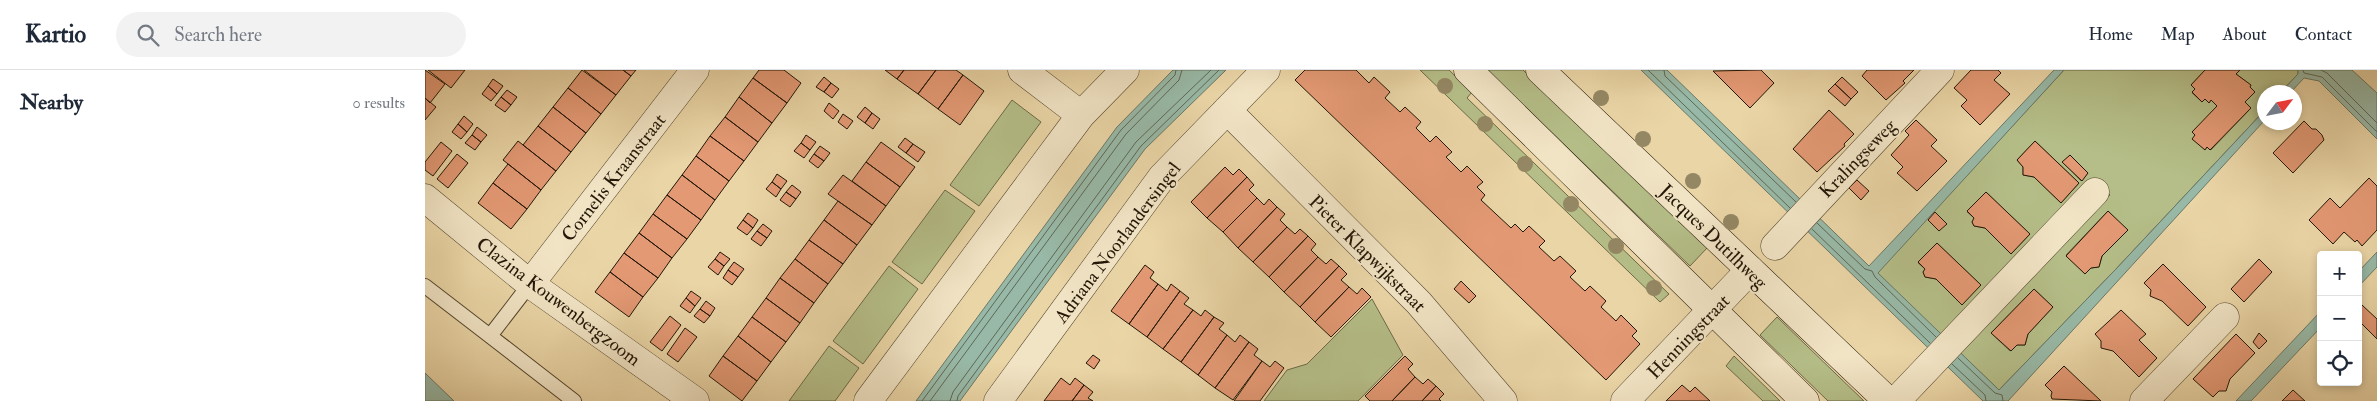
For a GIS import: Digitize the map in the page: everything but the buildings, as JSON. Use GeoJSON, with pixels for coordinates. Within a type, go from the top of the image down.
{"type":"FeatureCollection","features":[{"type":"Feature","properties":{"kind":"street","name":"Cornelis Kraanstraat"},"geometry":{"type":"LineString","coordinates":[[531,284],[695,70]]}},
{"type":"Feature","properties":{"kind":"street"},"geometry":{"type":"LineString","coordinates":[[1023,70],[1081,115]]}},
{"type":"Feature","properties":{"kind":"street"},"geometry":{"type":"LineString","coordinates":[[868,401],[1081,115],[1125,70]]}},
{"type":"Feature","properties":{"kind":"street","name":"Adriana Noorlandersingel"},"geometry":{"type":"LineString","coordinates":[[998,401],[1162,177],[1266,70]]}},
{"type":"Feature","properties":{"kind":"street"},"geometry":{"type":"LineString","coordinates":[[1468,70],[1805,401]]}},
{"type":"Feature","properties":{"kind":"street","name":"Jacques Dutilhweg"},"geometry":{"type":"LineString","coordinates":[[1540,70],[1888,401]]}},
{"type":"Feature","properties":{"kind":"street","name":"Kralingseweg"},"geometry":{"type":"LineString","coordinates":[[1783,237],[1940,70]]}},
{"type":"Feature","properties":{"kind":"street","name":"Pieter Klapwijkstraat"},"geometry":{"type":"LineString","coordinates":[[1227,110],[1419,303],[1503,401]]}},
{"type":"Feature","properties":{"kind":"street"},"geometry":{"type":"LineString","coordinates":[[1896,401],[2095,192]]}},
{"type":"Feature","properties":{"kind":"street","name":"Clazina Kouwenbergzoom"},"geometry":{"type":"LineString","coordinates":[[425,198],[531,284],[695,401]]}},
{"type":"Feature","properties":{"kind":"street","name":"Henningstraat"},"geometry":{"type":"LineString","coordinates":[[1625,401],[1750,270]]}},
{"type":"Feature","properties":{"kind":"street"},"geometry":{"type":"LineString","coordinates":[[2144,401],[2225,317]]}},
{"type":"Feature","properties":{"kind":"lane"},"geometry":{"type":"LineString","coordinates":[[490,336],[531,284]]}},
{"type":"Feature","properties":{"kind":"lane"},"geometry":{"type":"LineString","coordinates":[[425,286],[574,401]]}},
{"type":"Feature","properties":{"kind":"green space"},"geometry":{"type":"Polygon","coordinates":[[[1420,70],[1449,70],[1472,92],[1467,98],[1669,294],[1660,302],[1420,70]]]}},
{"type":"Feature","properties":{"kind":"green space"},"geometry":{"type":"Polygon","coordinates":[[[1487,70],[1523,70],[1708,247],[1690,266],[1487,70]]]}},
{"type":"Feature","properties":{"kind":"green space"},"geometry":{"type":"Polygon","coordinates":[[[2064,70],[2205,70],[2191,85],[2195,89],[2192,93],[2202,102],[2205,99],[2209,103],[2211,100],[2217,106],[2195,135],[2205,150],[2207,147],[2211,150],[2251,108],[2245,102],[2255,92],[2250,87],[2251,85],[2236,74],[2240,70],[2298,70],[2298,74],[2288,85],[2257,85],[2257,118],[1999,390],[1958,351],[2110,195],[2095,181],[1943,337],[1877,273],[2064,70]],[[2035,141],[2017,160],[2023,167],[2023,175],[2034,177],[2061,203],[2079,183],[2035,141]],[[2070,155],[2063,162],[2081,181],[2088,173],[2070,155]],[[1986,192],[1967,212],[1974,218],[1972,222],[1974,226],[1985,228],[2011,254],[2030,234],[1986,192]],[[2108,211],[2066,255],[2085,274],[2091,268],[2099,267],[2102,256],[2127,230],[2108,211]],[[1937,243],[1918,263],[1925,269],[1923,272],[1925,277],[1936,279],[1962,304],[1981,285],[1937,243]],[[2034,289],[1991,333],[2010,351],[2017,345],[2025,345],[2028,334],[2053,307],[2034,289]]]}},
{"type":"Feature","properties":{"kind":"green space"},"geometry":{"type":"Polygon","coordinates":[[[1012,100],[1041,122],[979,206],[950,185],[1012,100]]]}},
{"type":"Feature","properties":{"kind":"green space"},"geometry":{"type":"Polygon","coordinates":[[[945,190],[975,211],[922,284],[892,262],[945,190]]]}},
{"type":"Feature","properties":{"kind":"green space"},"geometry":{"type":"Polygon","coordinates":[[[889,266],[918,289],[863,364],[833,341],[889,266]]]}},
{"type":"Feature","properties":{"kind":"green space"},"geometry":{"type":"Polygon","coordinates":[[[1372,299],[1403,355],[1358,401],[1264,401],[1287,370],[1307,364],[1372,299]]]}},
{"type":"Feature","properties":{"kind":"green space"},"geometry":{"type":"Polygon","coordinates":[[[1777,317],[1864,401],[1828,401],[1760,335],[1777,317]]]}},
{"type":"Feature","properties":{"kind":"green space"},"geometry":{"type":"Polygon","coordinates":[[[829,346],[859,368],[835,401],[789,401],[829,346]]]}},
{"type":"Feature","properties":{"kind":"green space"},"geometry":{"type":"Polygon","coordinates":[[[1734,356],[1780,401],[1763,401],[1726,366],[1734,356]]]}},
{"type":"Feature","properties":{"kind":"water"},"geometry":{"type":"Polygon","coordinates":[[[1173,70],[1226,70],[1145,149],[960,401],[916,401],[1117,127],[1173,70]]]}},
{"type":"Feature","properties":{"kind":"water"},"geometry":{"type":"Polygon","coordinates":[[[1641,70],[1667,70],[1869,266],[2054,70],[2064,70],[1878,273],[1999,390],[2257,118],[2257,129],[2008,401],[1983,401],[1641,70]]]}},
{"type":"Feature","properties":{"kind":"water"},"geometry":{"type":"Polygon","coordinates":[[[2298,70],[2352,70],[2377,93],[2377,139],[2319,81],[2304,78],[2298,85],[2288,85],[2298,74],[2298,70]]]}},
{"type":"Feature","properties":{"kind":"water"},"geometry":{"type":"Polygon","coordinates":[[[2377,252],[2377,267],[2362,283],[2362,268],[2377,252]]]}},
{"type":"Feature","properties":{"kind":"water"},"geometry":{"type":"Polygon","coordinates":[[[2317,315],[2317,331],[2251,401],[2236,401],[2317,315]]]}},
{"type":"Feature","properties":{"kind":"water"},"geometry":{"type":"Polygon","coordinates":[[[425,373],[454,401],[425,401],[425,373]]]}}]}
